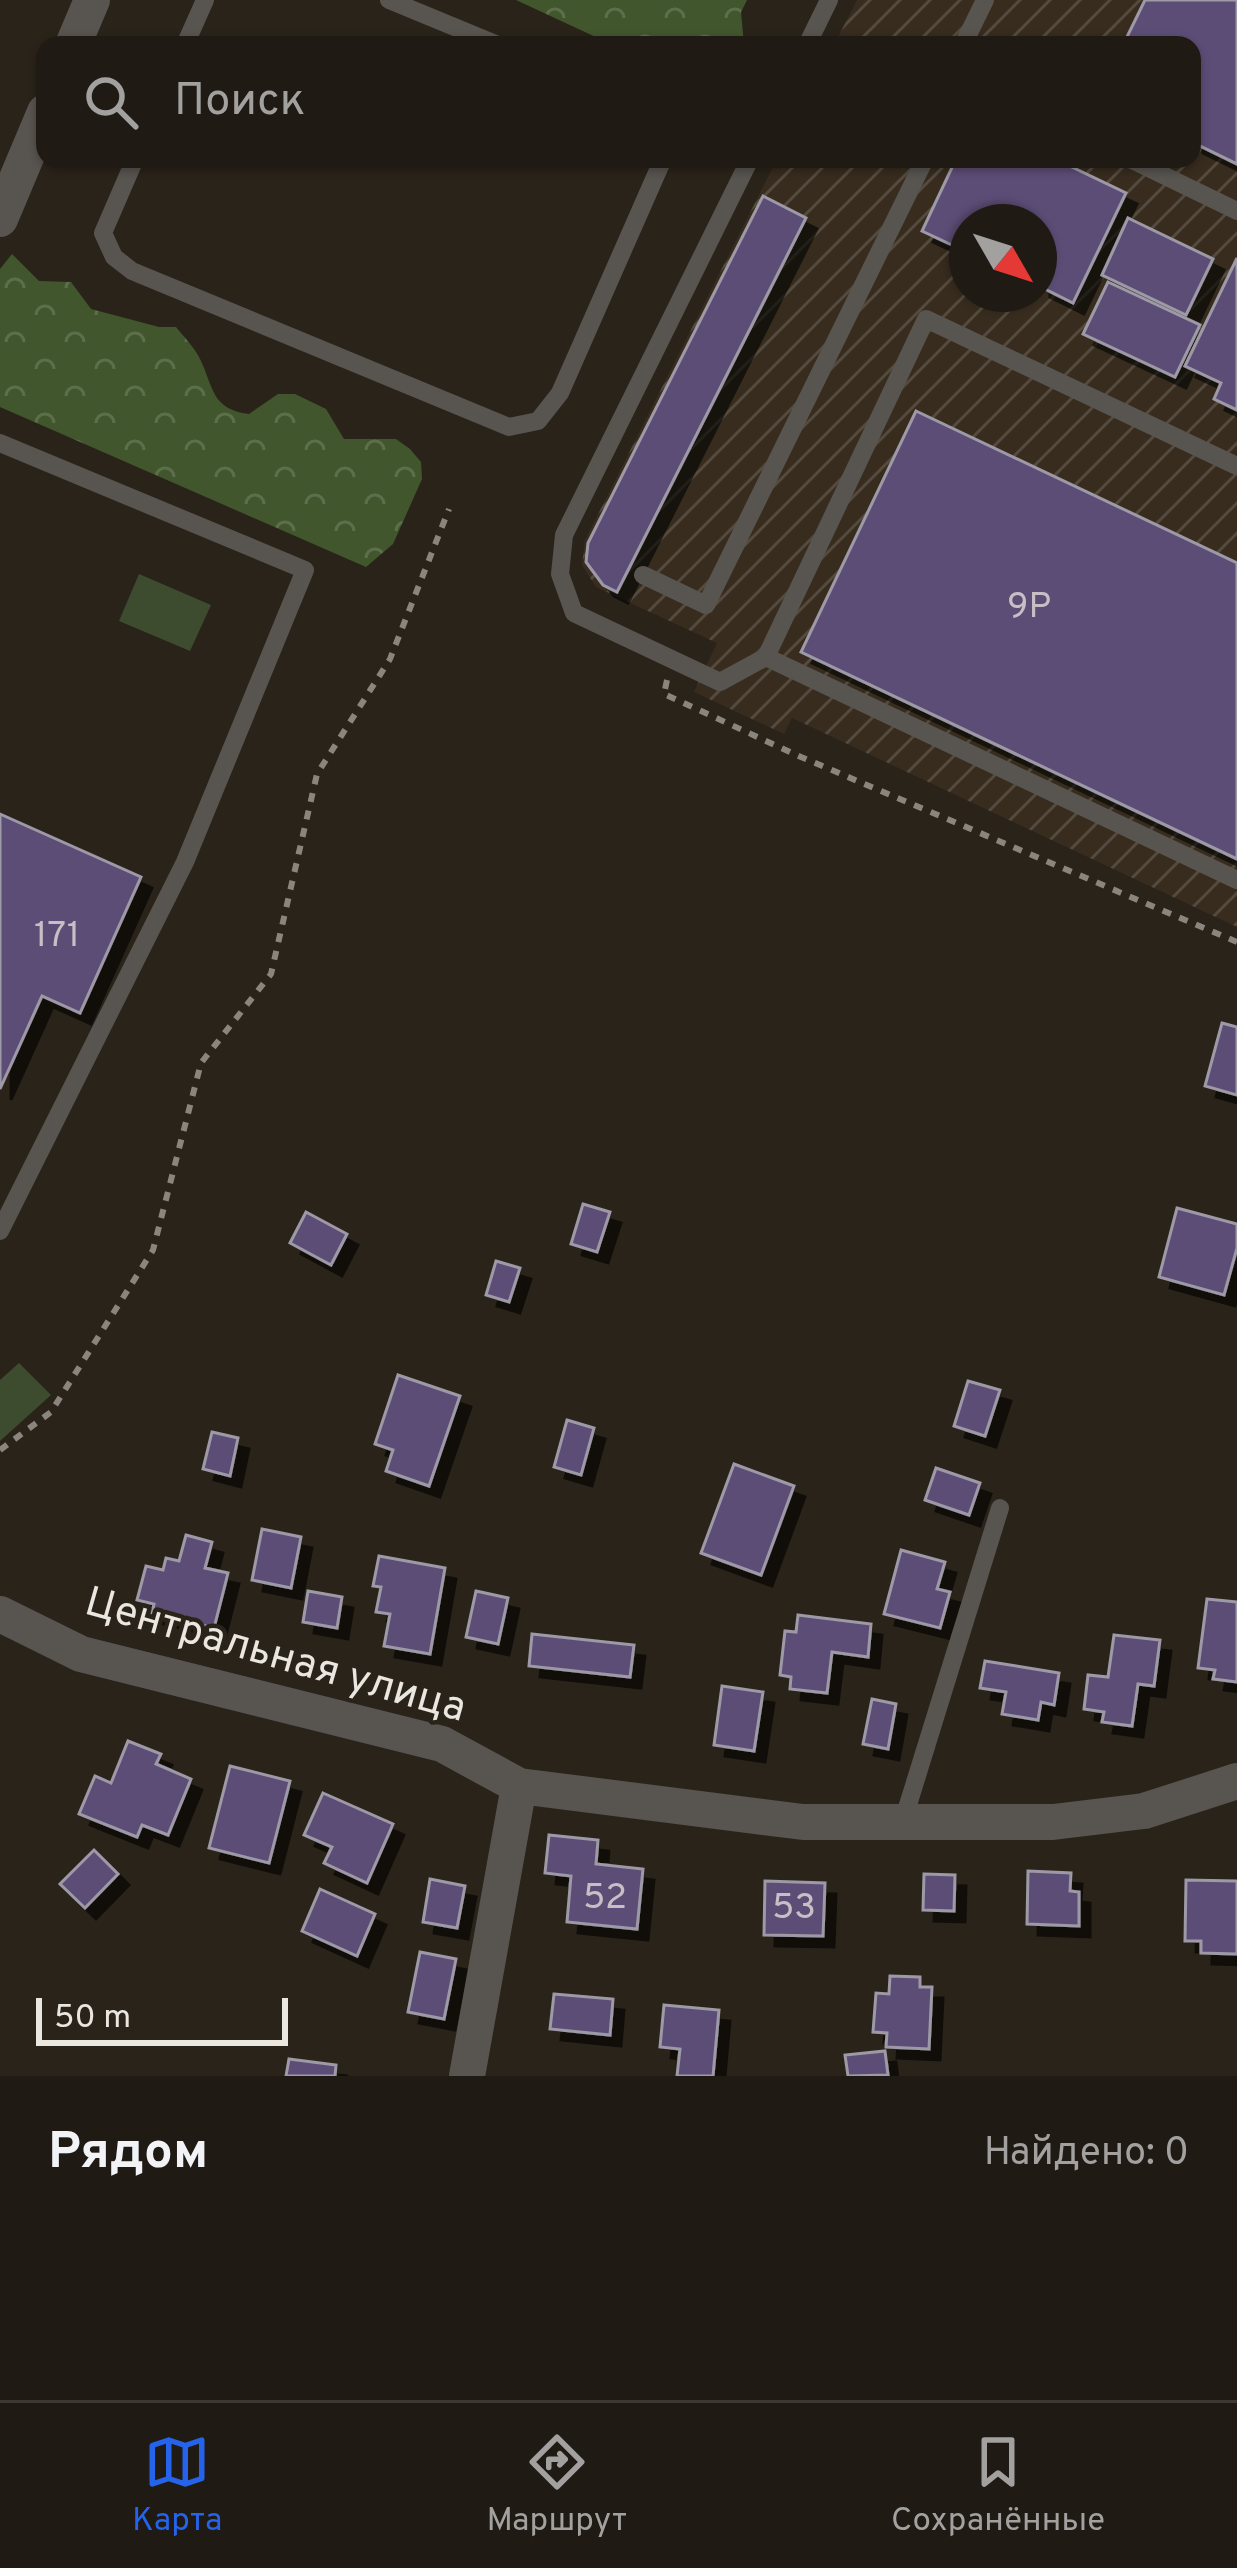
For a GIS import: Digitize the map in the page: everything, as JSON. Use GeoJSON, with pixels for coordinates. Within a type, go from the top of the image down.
{"type":"FeatureCollection","features":[{"type":"Feature","properties":{"kind":"street"},"geometry":{"type":"LineString","coordinates":[[78,36],[92,0]]}},
{"type":"Feature","properties":{"kind":"street"},"geometry":{"type":"LineString","coordinates":[[0,219],[36,133]]}},
{"type":"Feature","properties":{"kind":"street","name":"Центральная улица"},"geometry":{"type":"LineString","coordinates":[[0,1614],[81,1654],[442,1744],[519,1786],[802,1822],[1053,1822],[1144,1811],[1237,1781]]}},
{"type":"Feature","properties":{"kind":"street"},"geometry":{"type":"LineString","coordinates":[[467,2076],[519,1786]]}},
{"type":"Feature","properties":{"kind":"lane"},"geometry":{"type":"LineString","coordinates":[[189,36],[205,0]]}},
{"type":"Feature","properties":{"kind":"lane"},"geometry":{"type":"LineString","coordinates":[[389,0],[476,36]]}},
{"type":"Feature","properties":{"kind":"lane"},"geometry":{"type":"LineString","coordinates":[[811,36],[829,0]]}},
{"type":"Feature","properties":{"kind":"lane"},"geometry":{"type":"LineString","coordinates":[[967,36],[985,0]]}},
{"type":"Feature","properties":{"kind":"lane"},"geometry":{"type":"LineString","coordinates":[[131,168],[103,233],[114,256],[132,271],[508,427],[538,421],[560,393],[659,168]]}},
{"type":"Feature","properties":{"kind":"lane"},"geometry":{"type":"LineString","coordinates":[[746,168],[564,536],[560,574],[574,613],[720,682],[766,657],[926,319],[1237,466]]}},
{"type":"Feature","properties":{"kind":"lane"},"geometry":{"type":"LineString","coordinates":[[643,575],[706,605],[921,168]]}},
{"type":"Feature","properties":{"kind":"lane"},"geometry":{"type":"LineString","coordinates":[[1149,168],[1237,211]]}},
{"type":"Feature","properties":{"kind":"lane"},"geometry":{"type":"LineString","coordinates":[[0,443],[305,570],[185,862],[0,1231]]}},
{"type":"Feature","properties":{"kind":"lane"},"geometry":{"type":"LineString","coordinates":[[766,657],[1237,880]]}},
{"type":"Feature","properties":{"kind":"lane"},"geometry":{"type":"LineString","coordinates":[[902,1821],[1000,1508]]}},
{"type":"Feature","properties":{"kind":"path"},"geometry":{"type":"LineString","coordinates":[[0,1450],[51,1412],[152,1250],[201,1064],[271,974],[317,774],[390,659],[449,509]]}},
{"type":"Feature","properties":{"kind":"path"},"geometry":{"type":"LineString","coordinates":[[671,658],[664,694],[1237,942]]}},
{"type":"Feature","properties":{"kind":"shaded area"},"geometry":{"type":"Polygon","coordinates":[[[857,0],[1237,0],[1237,927],[792,718],[784,734],[694,692],[717,643],[596,587],[582,565],[585,540],[772,168],[1201,168],[1201,36],[839,36],[857,0]]]}},
{"type":"Feature","properties":{"kind":"green space"},"geometry":{"type":"Polygon","coordinates":[[[516,0],[747,0],[741,12],[743,36],[594,36],[516,0]]]}},
{"type":"Feature","properties":{"kind":"green space"},"geometry":{"type":"Polygon","coordinates":[[[12,254],[39,281],[71,282],[91,309],[176,327],[227,407],[249,414],[278,394],[295,394],[326,409],[344,439],[396,439],[410,449],[421,462],[422,479],[393,544],[366,567],[0,407],[0,269],[12,254]]]}},
{"type":"Feature","properties":{"kind":"green space"},"geometry":{"type":"Polygon","coordinates":[[[139,574],[211,605],[190,651],[119,621],[139,574]]]}},
{"type":"Feature","properties":{"kind":"green space"},"geometry":{"type":"Polygon","coordinates":[[[19,1363],[51,1395],[0,1441],[0,1380],[19,1363]]]}},
{"type":"Feature","properties":{"kind":"building"},"geometry":{"type":"Polygon","coordinates":[[[1145,0],[1237,0],[1237,164],[1201,146],[1201,36],[1127,36],[1145,0]]]}},
{"type":"Feature","properties":{"kind":"building"},"geometry":{"type":"Polygon","coordinates":[[[952,168],[1074,168],[1126,193],[1073,303],[1057,295],[1057,204],[949,204],[949,244],[922,231],[952,168]]]}},
{"type":"Feature","properties":{"kind":"building"},"geometry":{"type":"Polygon","coordinates":[[[763,196],[806,218],[617,592],[603,585],[586,562],[588,543],[763,196]]]}},
{"type":"Feature","properties":{"kind":"building"},"geometry":{"type":"Polygon","coordinates":[[[1128,218],[1213,259],[1186,315],[1102,275],[1128,218]]]}},
{"type":"Feature","properties":{"kind":"building"},"geometry":{"type":"Polygon","coordinates":[[[1237,258],[1237,410],[1214,399],[1221,383],[1185,366],[1237,258]]]}},
{"type":"Feature","properties":{"kind":"building"},"geometry":{"type":"Polygon","coordinates":[[[1108,282],[1200,325],[1175,377],[1083,334],[1108,282]]]}},
{"type":"Feature","properties":{"kind":"building"},"geometry":{"type":"Polygon","coordinates":[[[916,411],[1237,563],[1237,859],[801,652],[916,411]]]}},
{"type":"Feature","properties":{"kind":"building"},"geometry":{"type":"Polygon","coordinates":[[[0,814],[141,877],[80,1013],[42,996],[0,1089],[0,814]]]}},
{"type":"Feature","properties":{"kind":"building"},"geometry":{"type":"Polygon","coordinates":[[[1222,1023],[1237,1027],[1237,1095],[1205,1086],[1222,1023]]]}},
{"type":"Feature","properties":{"kind":"building"},"geometry":{"type":"Polygon","coordinates":[[[583,1204],[610,1212],[597,1252],[571,1244],[583,1204]]]}},
{"type":"Feature","properties":{"kind":"building"},"geometry":{"type":"Polygon","coordinates":[[[1177,1208],[1237,1224],[1237,1248],[1224,1295],[1159,1277],[1177,1208]]]}},
{"type":"Feature","properties":{"kind":"building"},"geometry":{"type":"Polygon","coordinates":[[[306,1212],[347,1234],[331,1265],[290,1243],[306,1212]]]}},
{"type":"Feature","properties":{"kind":"building"},"geometry":{"type":"Polygon","coordinates":[[[496,1261],[520,1268],[509,1302],[486,1295],[496,1261]]]}},
{"type":"Feature","properties":{"kind":"building"},"geometry":{"type":"Polygon","coordinates":[[[398,1375],[460,1396],[429,1486],[386,1471],[393,1450],[375,1444],[398,1375]]]}},
{"type":"Feature","properties":{"kind":"building"},"geometry":{"type":"Polygon","coordinates":[[[968,1381],[1000,1390],[985,1436],[954,1426],[968,1381]]]}},
{"type":"Feature","properties":{"kind":"building"},"geometry":{"type":"Polygon","coordinates":[[[567,1420],[594,1428],[581,1475],[554,1467],[567,1420]]]}},
{"type":"Feature","properties":{"kind":"building"},"geometry":{"type":"Polygon","coordinates":[[[212,1432],[238,1438],[230,1476],[203,1469],[212,1432]]]}},
{"type":"Feature","properties":{"kind":"building"},"geometry":{"type":"Polygon","coordinates":[[[734,1464],[794,1486],[761,1575],[701,1553],[734,1464]]]}},
{"type":"Feature","properties":{"kind":"building"},"geometry":{"type":"Polygon","coordinates":[[[936,1468],[980,1483],[969,1515],[925,1500],[936,1468]]]}},
{"type":"Feature","properties":{"kind":"building"},"geometry":{"type":"Polygon","coordinates":[[[262,1529],[301,1537],[291,1588],[252,1580],[262,1529]]]}},
{"type":"Feature","properties":{"kind":"building"},"geometry":{"type":"Polygon","coordinates":[[[186,1535],[212,1542],[205,1568],[228,1573],[214,1628],[152,1613],[154,1604],[137,1600],[146,1566],[163,1570],[166,1558],[179,1561],[186,1535]]]}},
{"type":"Feature","properties":{"kind":"building"},"geometry":{"type":"Polygon","coordinates":[[[901,1550],[945,1562],[937,1589],[950,1592],[940,1628],[884,1614],[901,1550]]]}},
{"type":"Feature","properties":{"kind":"building"},"geometry":{"type":"Polygon","coordinates":[[[379,1556],[445,1568],[430,1654],[384,1646],[390,1614],[376,1612],[381,1587],[373,1586],[379,1556]]]}},
{"type":"Feature","properties":{"kind":"building"},"geometry":{"type":"Polygon","coordinates":[[[308,1591],[342,1597],[337,1628],[303,1622],[308,1591]]]}},
{"type":"Feature","properties":{"kind":"building"},"geometry":{"type":"Polygon","coordinates":[[[476,1591],[508,1598],[498,1644],[466,1637],[476,1591]]]}},
{"type":"Feature","properties":{"kind":"building"},"geometry":{"type":"Polygon","coordinates":[[[1207,1599],[1237,1602],[1237,1682],[1213,1679],[1215,1670],[1198,1668],[1207,1599]]]}},
{"type":"Feature","properties":{"kind":"building"},"geometry":{"type":"Polygon","coordinates":[[[798,1615],[871,1624],[868,1657],[832,1652],[827,1693],[790,1689],[791,1677],[780,1675],[785,1631],[796,1632],[798,1615]]]}},
{"type":"Feature","properties":{"kind":"building"},"geometry":{"type":"Polygon","coordinates":[[[532,1634],[634,1645],[630,1677],[529,1666],[532,1634]]]}},
{"type":"Feature","properties":{"kind":"building"},"geometry":{"type":"Polygon","coordinates":[[[1114,1635],[1160,1640],[1154,1686],[1138,1684],[1132,1726],[1102,1722],[1104,1712],[1084,1709],[1088,1675],[1108,1677],[1114,1635]]]}},
{"type":"Feature","properties":{"kind":"building"},"geometry":{"type":"Polygon","coordinates":[[[985,1661],[1059,1673],[1054,1705],[1041,1702],[1038,1720],[1002,1714],[1006,1692],[980,1688],[985,1661]]]}},
{"type":"Feature","properties":{"kind":"building"},"geometry":{"type":"Polygon","coordinates":[[[722,1686],[763,1692],[754,1751],[714,1745],[722,1686]]]}},
{"type":"Feature","properties":{"kind":"building"},"geometry":{"type":"Polygon","coordinates":[[[872,1699],[896,1704],[888,1749],[863,1744],[872,1699]]]}},
{"type":"Feature","properties":{"kind":"building"},"geometry":{"type":"Polygon","coordinates":[[[128,1741],[161,1754],[156,1764],[191,1779],[168,1835],[142,1825],[137,1837],[79,1814],[95,1776],[111,1783],[128,1741]]]}},
{"type":"Feature","properties":{"kind":"building"},"geometry":{"type":"Polygon","coordinates":[[[230,1766],[290,1781],[269,1863],[209,1848],[230,1766]]]}},
{"type":"Feature","properties":{"kind":"building"},"geometry":{"type":"Polygon","coordinates":[[[323,1793],[393,1824],[367,1883],[324,1863],[332,1847],[304,1835],[323,1793]]]}},
{"type":"Feature","properties":{"kind":"building"},"geometry":{"type":"Polygon","coordinates":[[[549,1835],[598,1840],[596,1864],[643,1869],[637,1929],[567,1922],[571,1876],[545,1873],[549,1835]]]}},
{"type":"Feature","properties":{"kind":"building"},"geometry":{"type":"Polygon","coordinates":[[[94,1850],[118,1874],[85,1908],[60,1884],[94,1850]]]}},
{"type":"Feature","properties":{"kind":"building"},"geometry":{"type":"Polygon","coordinates":[[[1028,1871],[1071,1873],[1070,1891],[1079,1892],[1079,1926],[1027,1924],[1028,1871]]]}},
{"type":"Feature","properties":{"kind":"building"},"geometry":{"type":"Polygon","coordinates":[[[924,1874],[955,1875],[954,1911],[923,1910],[924,1874]]]}},
{"type":"Feature","properties":{"kind":"building"},"geometry":{"type":"Polygon","coordinates":[[[430,1879],[465,1886],[457,1928],[423,1922],[430,1879]]]}},
{"type":"Feature","properties":{"kind":"building"},"geometry":{"type":"Polygon","coordinates":[[[1186,1880],[1237,1881],[1237,1954],[1201,1953],[1201,1941],[1185,1941],[1186,1880]]]}},
{"type":"Feature","properties":{"kind":"building"},"geometry":{"type":"Polygon","coordinates":[[[765,1881],[825,1883],[823,1936],[764,1935],[765,1881]]]}},
{"type":"Feature","properties":{"kind":"building"},"geometry":{"type":"Polygon","coordinates":[[[320,1889],[375,1914],[357,1956],[302,1931],[320,1889]]]}},
{"type":"Feature","properties":{"kind":"building"},"geometry":{"type":"Polygon","coordinates":[[[420,1952],[456,1959],[444,2019],[408,2012],[420,1952]]]}},
{"type":"Feature","properties":{"kind":"building"},"geometry":{"type":"Polygon","coordinates":[[[890,1976],[920,1977],[920,1987],[932,1987],[929,2049],[886,2047],[887,2033],[873,2032],[876,1993],[889,1994],[890,1976]]]}},
{"type":"Feature","properties":{"kind":"building"},"geometry":{"type":"Polygon","coordinates":[[[554,1994],[613,1999],[610,2035],[550,2029],[554,1994]]]}},
{"type":"Feature","properties":{"kind":"building"},"geometry":{"type":"Polygon","coordinates":[[[664,2005],[719,2010],[713,2076],[677,2076],[680,2049],[660,2047],[664,2005]]]}},
{"type":"Feature","properties":{"kind":"building"},"geometry":{"type":"Polygon","coordinates":[[[885,2051],[888,2075],[848,2076],[845,2055],[885,2051]]]}},
{"type":"Feature","properties":{"kind":"building"},"geometry":{"type":"Polygon","coordinates":[[[289,2059],[336,2065],[335,2076],[286,2076],[289,2059]]]}}]}
